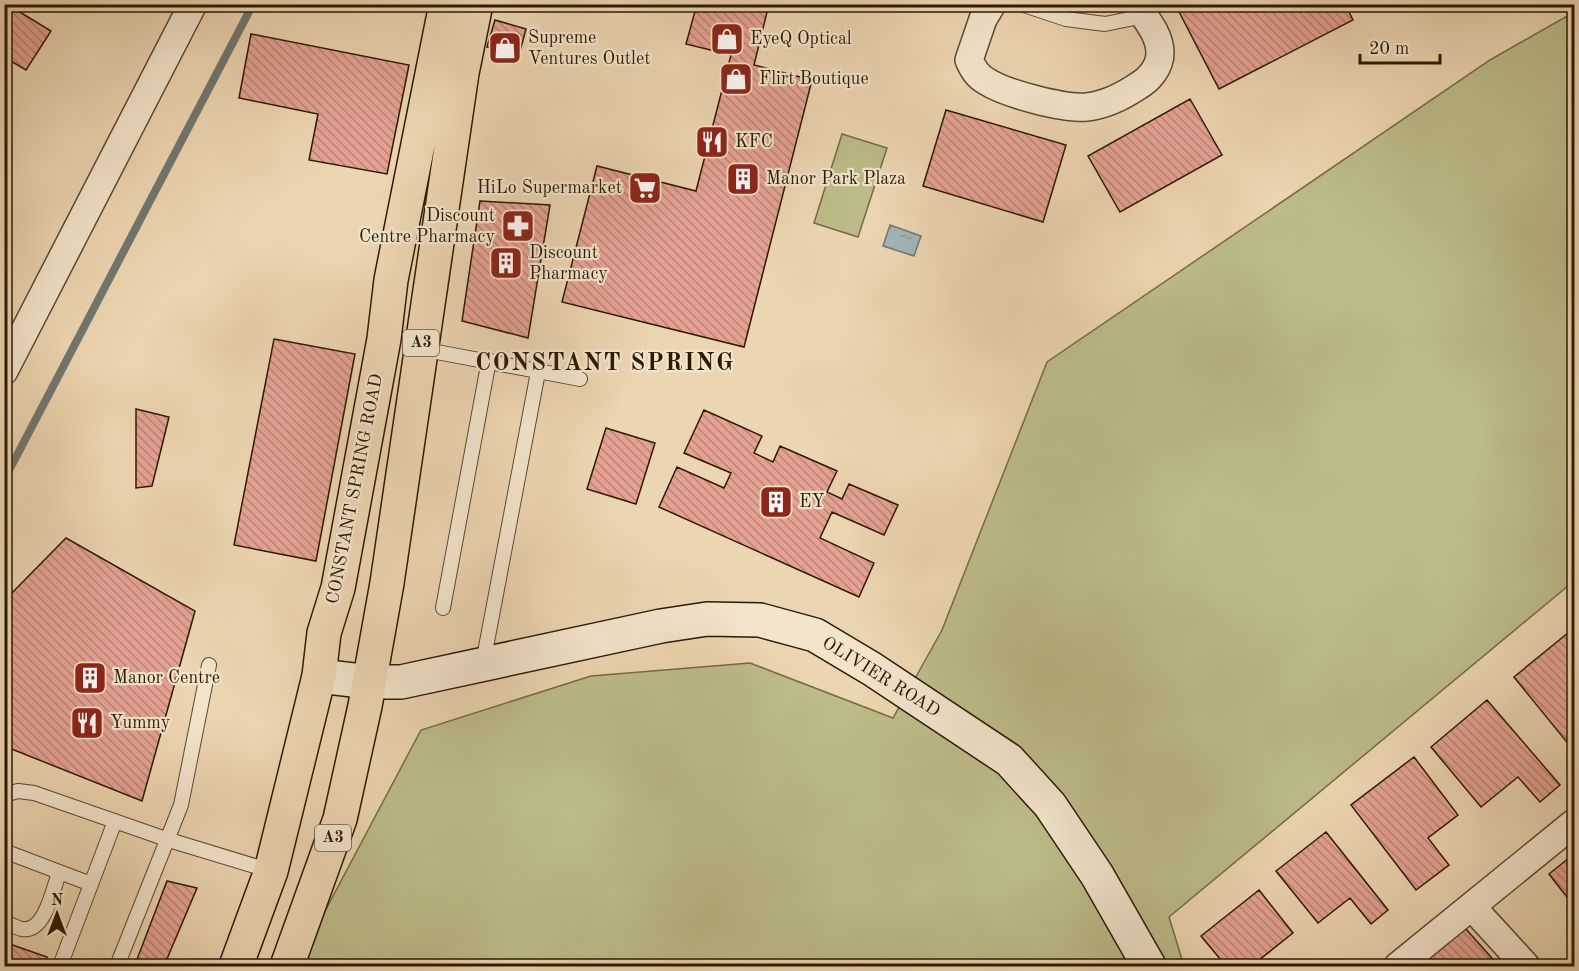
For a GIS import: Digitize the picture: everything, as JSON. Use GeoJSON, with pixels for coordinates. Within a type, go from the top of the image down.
{"type":"FeatureCollection","features":[{"type":"Feature","properties":{"kind":"main road","name":"CONSTANT SPRING ROAD"},"geometry":{"type":"LineString","coordinates":[[236,966],[271,871],[319,676],[324,633],[338,588],[384,339],[391,280],[446,4]]}},
{"type":"Feature","properties":{"kind":"main road","name":"A3"},"geometry":{"type":"LineString","coordinates":[[287,966],[340,819],[370,682],[462,73],[476,4]]}},
{"type":"Feature","properties":{"kind":"main road","name":"OLIVIER ROAD"},"geometry":{"type":"LineString","coordinates":[[319,676],[370,682],[401,682],[661,626],[707,619],[760,620],[815,635],[872,669],[1009,760],[1050,805],[1097,875],[1149,966]]}},
{"type":"Feature","properties":{"kind":"street"},"geometry":{"type":"LineString","coordinates":[[4,371],[193,4]]}},
{"type":"Feature","properties":{"kind":"street"},"geometry":{"type":"LineString","coordinates":[[992,4],[983,19],[969,60],[976,74],[987,82],[1055,105],[1088,107],[1118,98],[1142,84],[1154,72],[1160,55],[1158,37],[1140,10]]}},
{"type":"Feature","properties":{"kind":"street"},"geometry":{"type":"LineString","coordinates":[[1398,966],[1575,823]]}},
{"type":"Feature","properties":{"kind":"street"},"geometry":{"type":"LineString","coordinates":[[1472,907],[1526,966]]}},
{"type":"Feature","properties":{"kind":"lane"},"geometry":{"type":"LineString","coordinates":[[1021,4],[1066,19],[1105,24],[1140,10]]}},
{"type":"Feature","properties":{"kind":"lane"},"geometry":{"type":"LineString","coordinates":[[421,349],[580,379]]}},
{"type":"Feature","properties":{"kind":"lane"},"geometry":{"type":"LineString","coordinates":[[443,608],[489,360]]}},
{"type":"Feature","properties":{"kind":"lane"},"geometry":{"type":"LineString","coordinates":[[483,663],[538,372]]}},
{"type":"Feature","properties":{"kind":"lane"},"geometry":{"type":"LineString","coordinates":[[117,966],[181,805],[209,665]]}},
{"type":"Feature","properties":{"kind":"lane"},"geometry":{"type":"LineString","coordinates":[[4,795],[18,791],[34,793],[169,840],[271,871]]}},
{"type":"Feature","properties":{"kind":"lane"},"geometry":{"type":"LineString","coordinates":[[60,966],[115,821]]}},
{"type":"Feature","properties":{"kind":"lane"},"geometry":{"type":"LineString","coordinates":[[4,851],[91,884]]}},
{"type":"Feature","properties":{"kind":"lane"},"geometry":{"type":"LineString","coordinates":[[4,921],[23,930],[33,928],[41,922],[59,873]]}},
{"type":"Feature","properties":{"kind":"green space"},"geometry":{"type":"Polygon","coordinates":[[[1574,12],[1574,581],[1169,917],[1184,966],[296,966],[421,730],[591,676],[750,663],[893,718],[942,630],[1047,362],[1490,60],[1574,12]]]}},
{"type":"Feature","properties":{"kind":"green space"},"geometry":{"type":"Polygon","coordinates":[[[842,134],[887,148],[858,237],[814,223],[842,134]]]}},
{"type":"Feature","properties":{"kind":"water"},"geometry":{"type":"Polygon","coordinates":[[[890,225],[921,236],[914,256],[883,246],[890,225]]]}},
{"type":"Feature","properties":{"kind":"building","name":"Manor Park Plaza"},"geometry":{"type":"Polygon","coordinates":[[[697,4],[769,4],[754,65],[812,80],[744,347],[562,302],[597,166],[696,191],[731,55],[686,44],[697,4]]]}},
{"type":"Feature","properties":{"kind":"building"},"geometry":{"type":"Polygon","coordinates":[[[1175,4],[1345,4],[1353,20],[1219,89],[1175,4]]]}},
{"type":"Feature","properties":{"kind":"building"},"geometry":{"type":"Polygon","coordinates":[[[10,6],[51,31],[26,70],[4,57],[4,15],[10,6]]]}},
{"type":"Feature","properties":{"kind":"building"},"geometry":{"type":"Polygon","coordinates":[[[495,20],[526,29],[519,55],[487,47],[495,20]]]}},
{"type":"Feature","properties":{"kind":"building"},"geometry":{"type":"Polygon","coordinates":[[[251,34],[409,65],[387,174],[309,160],[318,114],[239,98],[251,34]]]}},
{"type":"Feature","properties":{"kind":"building"},"geometry":{"type":"Polygon","coordinates":[[[1190,99],[1222,155],[1120,212],[1088,156],[1190,99]]]}},
{"type":"Feature","properties":{"kind":"building"},"geometry":{"type":"Polygon","coordinates":[[[946,110],[1066,145],[1043,222],[923,186],[946,110]]]}},
{"type":"Feature","properties":{"kind":"building","name":"Discount Pharmacy"},"geometry":{"type":"Polygon","coordinates":[[[480,201],[550,205],[528,338],[462,321],[480,201]]]}},
{"type":"Feature","properties":{"kind":"building"},"geometry":{"type":"Polygon","coordinates":[[[274,339],[355,354],[316,561],[234,545],[274,339]]]}},
{"type":"Feature","properties":{"kind":"building"},"geometry":{"type":"Polygon","coordinates":[[[136,409],[169,417],[152,486],[136,488],[136,409]]]}},
{"type":"Feature","properties":{"kind":"building","name":"EY"},"geometry":{"type":"Polygon","coordinates":[[[704,410],[762,436],[754,453],[773,462],[780,446],[837,471],[827,492],[842,499],[849,484],[898,505],[884,535],[832,512],[820,538],[874,563],[859,597],[659,507],[677,467],[724,488],[731,473],[684,453],[704,410]]]}},
{"type":"Feature","properties":{"kind":"building"},"geometry":{"type":"Polygon","coordinates":[[[606,428],[655,443],[636,504],[587,489],[606,428]]]}},
{"type":"Feature","properties":{"kind":"building","name":"Manor Centre"},"geometry":{"type":"Polygon","coordinates":[[[66,538],[195,611],[142,801],[4,746],[4,601],[66,538]]]}},
{"type":"Feature","properties":{"kind":"building"},"geometry":{"type":"Polygon","coordinates":[[[1574,628],[1574,751],[1514,677],[1574,628]]]}},
{"type":"Feature","properties":{"kind":"building"},"geometry":{"type":"Polygon","coordinates":[[[1487,700],[1560,785],[1540,802],[1518,777],[1481,807],[1431,747],[1487,700]]]}},
{"type":"Feature","properties":{"kind":"building"},"geometry":{"type":"Polygon","coordinates":[[[1414,757],[1458,815],[1428,838],[1449,865],[1416,890],[1351,805],[1414,757]]]}},
{"type":"Feature","properties":{"kind":"building"},"geometry":{"type":"Polygon","coordinates":[[[1326,832],[1388,910],[1371,924],[1350,898],[1318,923],[1276,871],[1326,832]]]}},
{"type":"Feature","properties":{"kind":"building"},"geometry":{"type":"Polygon","coordinates":[[[1574,854],[1574,906],[1549,874],[1574,854]]]}},
{"type":"Feature","properties":{"kind":"building"},"geometry":{"type":"Polygon","coordinates":[[[167,881],[197,888],[164,966],[147,966],[136,962],[167,881]]]}},
{"type":"Feature","properties":{"kind":"building"},"geometry":{"type":"Polygon","coordinates":[[[1259,890],[1293,933],[1254,964],[1255,966],[1226,966],[1201,936],[1259,890]]]}},
{"type":"Feature","properties":{"kind":"building"},"geometry":{"type":"Polygon","coordinates":[[[1465,928],[1499,966],[1416,966],[1465,928]]]}},
{"type":"Feature","properties":{"kind":"building"},"geometry":{"type":"Polygon","coordinates":[[[4,942],[47,957],[44,966],[4,966],[4,942]]]}},
{"type":"Feature","properties":{"kind":"waterway"},"geometry":{"type":"LineString","coordinates":[[4,480],[253,4]]}},
{"type":"Feature","properties":{"kind":"place","name":"EyeQ Optical"},"geometry":{"type":"Point","coordinates":[727,39]}},
{"type":"Feature","properties":{"kind":"place","name":"Supreme Ventures Outlet"},"geometry":{"type":"Point","coordinates":[505,48]}},
{"type":"Feature","properties":{"kind":"place","name":"Flirt Boutique"},"geometry":{"type":"Point","coordinates":[736,79]}},
{"type":"Feature","properties":{"kind":"place","name":"KFC"},"geometry":{"type":"Point","coordinates":[712,142]}},
{"type":"Feature","properties":{"kind":"place","name":"Manor Park Plaza"},"geometry":{"type":"Point","coordinates":[743,179]}},
{"type":"Feature","properties":{"kind":"place","name":"HiLo Supermarket"},"geometry":{"type":"Point","coordinates":[645,188]}},
{"type":"Feature","properties":{"kind":"place","name":"Discount Centre Pharmacy"},"geometry":{"type":"Point","coordinates":[518,226]}},
{"type":"Feature","properties":{"kind":"place","name":"Discount Pharmacy"},"geometry":{"type":"Point","coordinates":[506,263]}},
{"type":"Feature","properties":{"kind":"place","name":"EY"},"geometry":{"type":"Point","coordinates":[776,502]}},
{"type":"Feature","properties":{"kind":"place","name":"Manor Centre"},"geometry":{"type":"Point","coordinates":[90,678]}},
{"type":"Feature","properties":{"kind":"place","name":"Yummy"},"geometry":{"type":"Point","coordinates":[87,723]}},
{"type":"Feature","properties":{"kind":"district","name":"CONSTANT SPRING"},"geometry":{"type":"Point","coordinates":[605,364]}}]}
